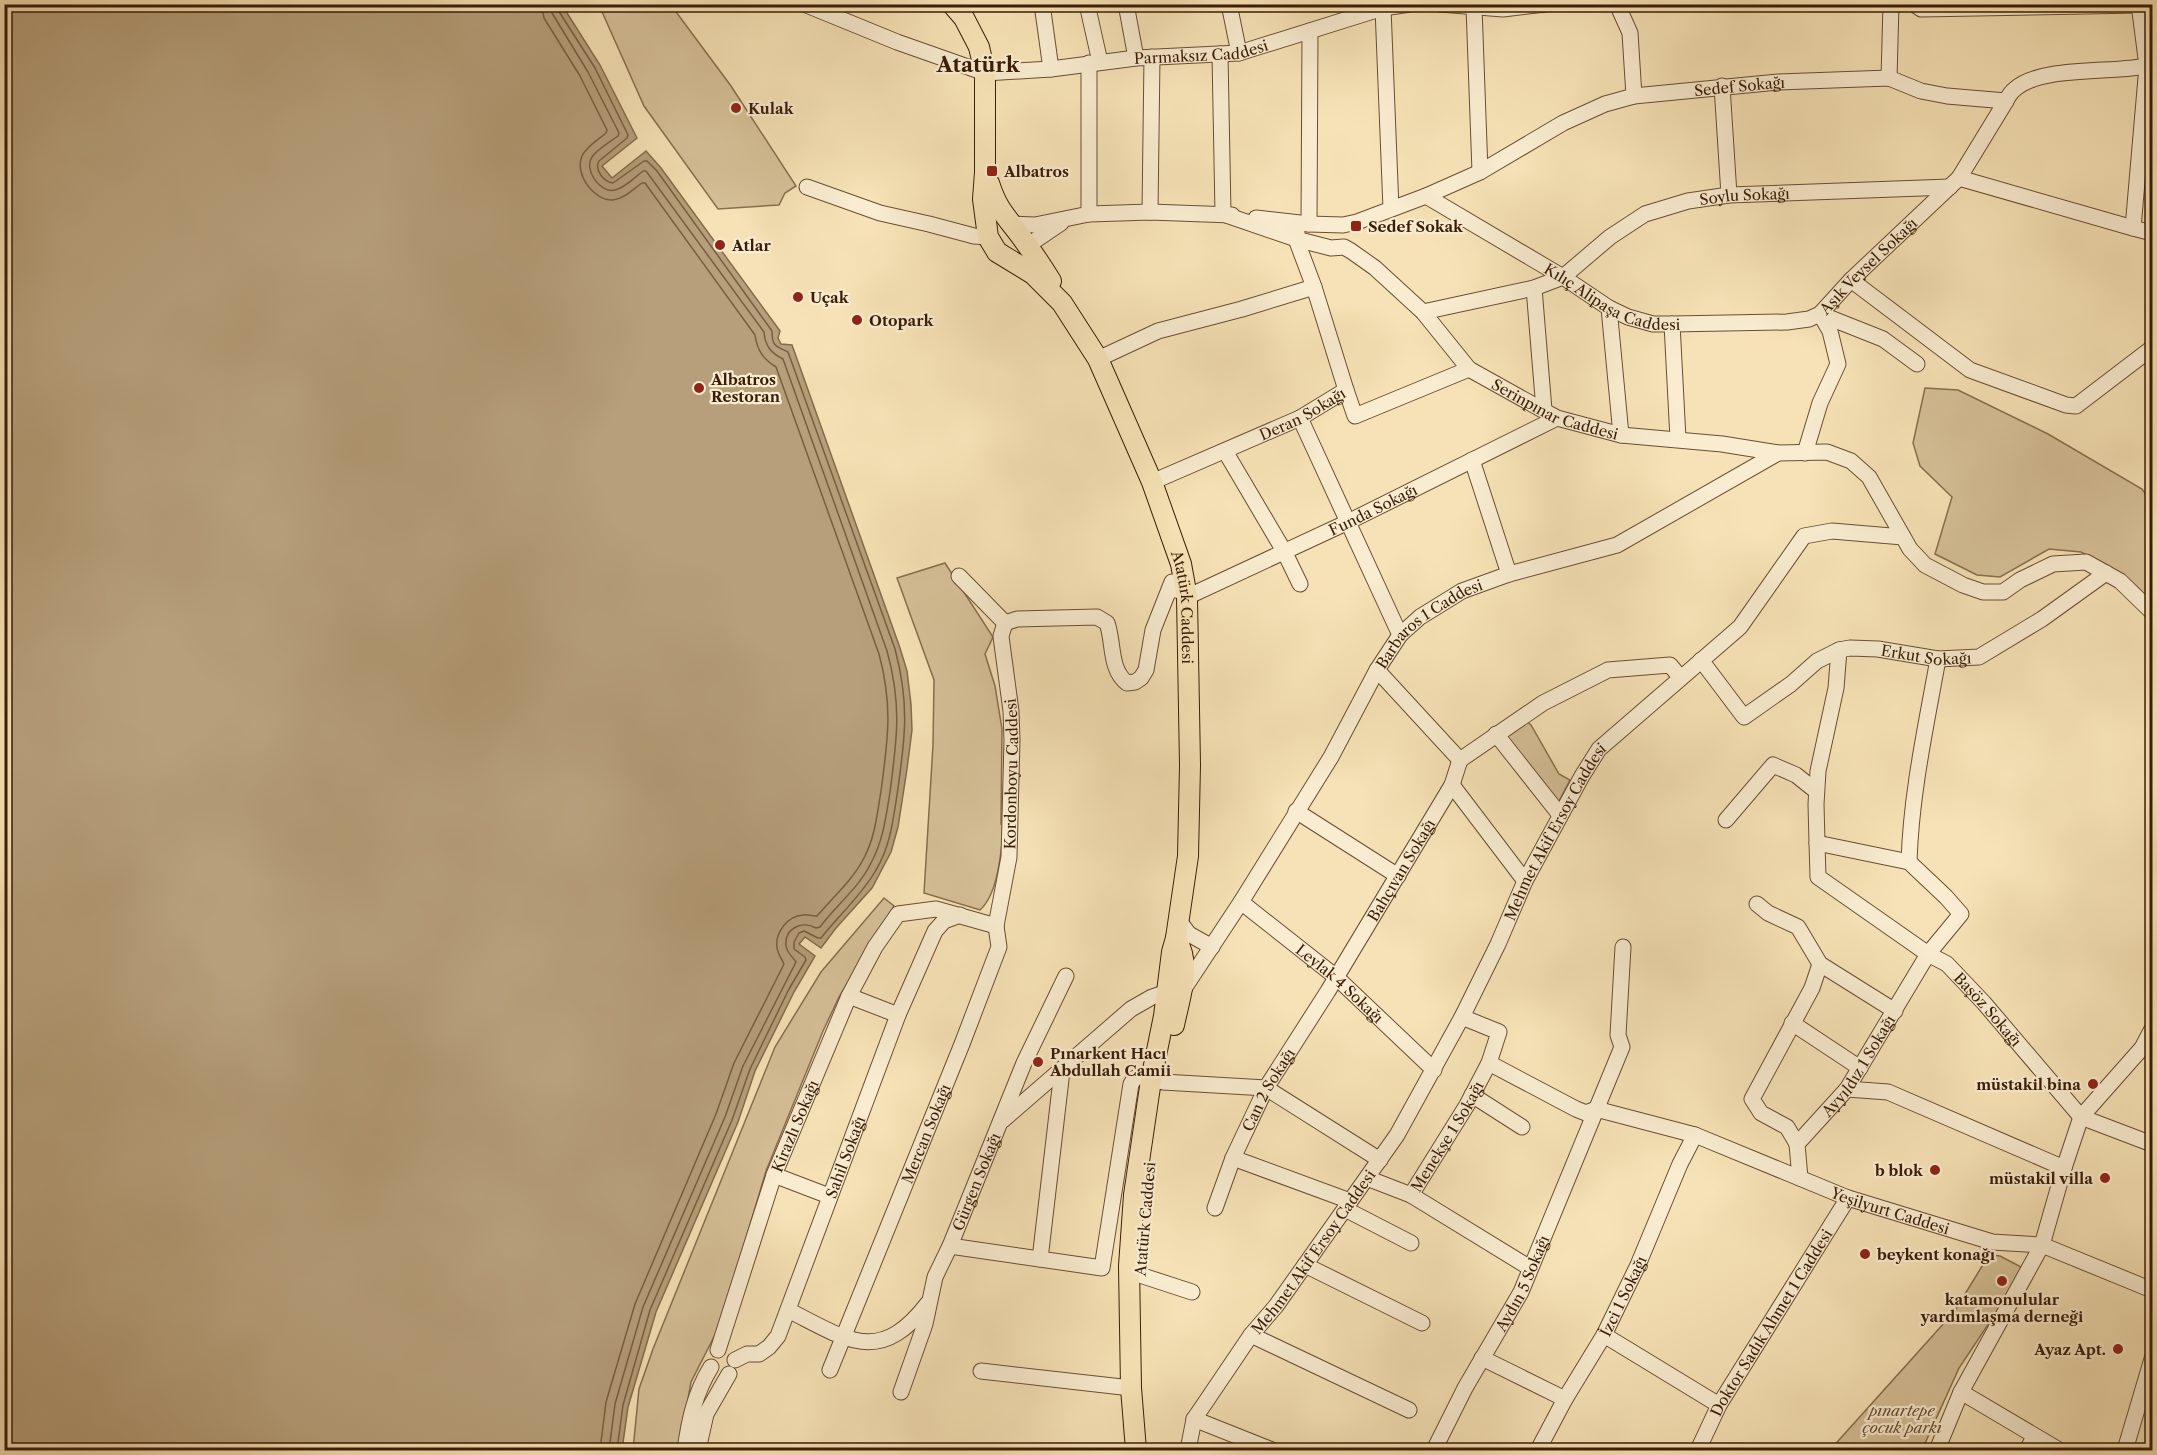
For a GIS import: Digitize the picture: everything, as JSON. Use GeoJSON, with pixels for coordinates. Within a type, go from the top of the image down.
{"type":"FeatureCollection","features":[{"type":"Feature","properties":{"kind":"main road"},"geometry":{"type":"LineString","coordinates":[[952,4],[964,18],[980,47],[985,73],[983,199],[987,237],[997,252],[1034,274],[1062,303]]}},
{"type":"Feature","properties":{"kind":"main road"},"geometry":{"type":"LineString","coordinates":[[985,172],[995,201],[1059,292],[1062,303]]}},
{"type":"Feature","properties":{"kind":"main road"},"geometry":{"type":"LineString","coordinates":[[987,237],[992,232],[1011,225]]}},
{"type":"Feature","properties":{"kind":"main road"},"geometry":{"type":"LineString","coordinates":[[1007,258],[1014,259],[1021,256],[1026,252],[1028,246]]}},
{"type":"Feature","properties":{"kind":"main road","name":"Atatürk Caddesi"},"geometry":{"type":"LineString","coordinates":[[1062,303],[1098,359],[1152,482],[1178,555],[1182,597],[1190,765],[1188,856],[1178,929],[1172,952],[1175,991],[1134,1195],[1129,1266],[1131,1388],[1136,1450]]}},
{"type":"Feature","properties":{"kind":"main road","name":"Atatürk Caddesi"},"geometry":{"type":"LineString","coordinates":[[1143,1450],[1140,1390],[1140,1275],[1157,1081]]}},
{"type":"Feature","properties":{"kind":"street"},"geometry":{"type":"LineString","coordinates":[[804,4],[819,8],[897,42],[985,73]]}},
{"type":"Feature","properties":{"kind":"street"},"geometry":{"type":"LineString","coordinates":[[1042,4],[1051,69]]}},
{"type":"Feature","properties":{"kind":"street"},"geometry":{"type":"LineString","coordinates":[[1087,4],[1095,62],[1089,214]]}},
{"type":"Feature","properties":{"kind":"street"},"geometry":{"type":"LineString","coordinates":[[1126,4],[1144,58],[1150,212]]}},
{"type":"Feature","properties":{"kind":"street"},"geometry":{"type":"LineString","coordinates":[[1229,4],[1239,53]]}},
{"type":"Feature","properties":{"kind":"street"},"geometry":{"type":"LineString","coordinates":[[1440,4],[1503,9],[1545,4]]}},
{"type":"Feature","properties":{"kind":"street"},"geometry":{"type":"LineString","coordinates":[[1617,4],[1630,33],[1634,96]]}},
{"type":"Feature","properties":{"kind":"street"},"geometry":{"type":"LineString","coordinates":[[1889,78],[1891,4]]}},
{"type":"Feature","properties":{"kind":"street"},"geometry":{"type":"LineString","coordinates":[[1914,4],[1921,9],[2139,5],[2150,66],[2133,228]]}},
{"type":"Feature","properties":{"kind":"street"},"geometry":{"type":"LineString","coordinates":[[1391,209],[1396,6]]}},
{"type":"Feature","properties":{"kind":"street","name":"Parmaksız Caddesi"},"geometry":{"type":"LineString","coordinates":[[985,73],[1051,69],[1144,58],[1239,53],[1396,6]]}},
{"type":"Feature","properties":{"kind":"street"},"geometry":{"type":"LineString","coordinates":[[1474,7],[1480,172]]}},
{"type":"Feature","properties":{"kind":"street"},"geometry":{"type":"LineString","coordinates":[[1310,31],[1307,228],[1314,287],[1346,390]]}},
{"type":"Feature","properties":{"kind":"street"},"geometry":{"type":"LineString","coordinates":[[1220,54],[1223,214]]}},
{"type":"Feature","properties":{"kind":"street"},"geometry":{"type":"LineString","coordinates":[[2006,100],[2015,89],[2029,81],[2048,76],[2150,66]]}},
{"type":"Feature","properties":{"kind":"street","name":"Sedef Sokağı"},"geometry":{"type":"LineString","coordinates":[[1343,225],[1426,196],[1480,172],[1563,123],[1605,104],[1634,96],[1778,82],[1889,78],[1938,94],[2006,100]]}},
{"type":"Feature","properties":{"kind":"street"},"geometry":{"type":"LineString","coordinates":[[1722,86],[1729,195]]}},
{"type":"Feature","properties":{"kind":"street","name":"Aşık Veysel Sokağı"},"geometry":{"type":"LineString","coordinates":[[1805,453],[1820,403],[1838,364],[1830,331],[1820,314],[1851,280],[1954,182],[2006,100]]}},
{"type":"Feature","properties":{"kind":"street","name":"Soylu Sokağı"},"geometry":{"type":"LineString","coordinates":[[1423,312],[1534,288],[1563,277],[1610,237],[1645,214],[1688,201],[1729,195],[1954,182],[2152,233]]}},
{"type":"Feature","properties":{"kind":"street"},"geometry":{"type":"LineString","coordinates":[[807,187],[880,213],[974,236],[987,237]]}},
{"type":"Feature","properties":{"kind":"street","name":"Kılıç Alipaşa Caddesi"},"geometry":{"type":"LineString","coordinates":[[1426,196],[1563,277],[1609,308],[1628,317],[1653,324],[1672,324],[1787,322],[1809,319],[1820,314]]}},
{"type":"Feature","properties":{"kind":"street"},"geometry":{"type":"LineString","coordinates":[[1011,225],[1035,225],[1089,214],[1150,212],[1223,214],[1307,228],[1343,225],[1347,238],[1344,247],[1323,246],[1307,228]]}},
{"type":"Feature","properties":{"kind":"street"},"geometry":{"type":"LineString","coordinates":[[1028,246],[1066,219]]}},
{"type":"Feature","properties":{"kind":"street"},"geometry":{"type":"LineString","coordinates":[[1307,228],[1320,234],[1323,246]]}},
{"type":"Feature","properties":{"kind":"street","name":"Serinpınar Caddesi"},"geometry":{"type":"LineString","coordinates":[[1344,247],[1375,268],[1423,312],[1468,369],[1550,414],[1621,435],[1678,439],[1778,453],[1827,452],[1851,461],[1869,477],[1903,537]]}},
{"type":"Feature","properties":{"kind":"street"},"geometry":{"type":"LineString","coordinates":[[1851,280],[1970,370],[2066,405],[2076,406],[2152,348]]}},
{"type":"Feature","properties":{"kind":"street"},"geometry":{"type":"LineString","coordinates":[[1098,359],[1158,331],[1314,287]]}},
{"type":"Feature","properties":{"kind":"street"},"geometry":{"type":"LineString","coordinates":[[1534,288],[1550,414]]}},
{"type":"Feature","properties":{"kind":"street"},"geometry":{"type":"LineString","coordinates":[[1609,308],[1621,435]]}},
{"type":"Feature","properties":{"kind":"street"},"geometry":{"type":"LineString","coordinates":[[1820,314],[1882,339],[1917,364]]}},
{"type":"Feature","properties":{"kind":"street"},"geometry":{"type":"LineString","coordinates":[[1672,324],[1678,439]]}},
{"type":"Feature","properties":{"kind":"street","name":"Deran Sokağı"},"geometry":{"type":"LineString","coordinates":[[1152,482],[1300,418],[1346,390],[1355,416],[1468,369]]}},
{"type":"Feature","properties":{"kind":"street","name":"Funda Sokağı"},"geometry":{"type":"LineString","coordinates":[[1158,618],[1168,608],[1179,605],[1182,597],[1348,522],[1472,460],[1550,414]]}},
{"type":"Feature","properties":{"kind":"street"},"geometry":{"type":"LineString","coordinates":[[1300,418],[1400,635]]}},
{"type":"Feature","properties":{"kind":"street"},"geometry":{"type":"LineString","coordinates":[[1225,451],[1284,551],[1300,584]]}},
{"type":"Feature","properties":{"kind":"street","name":"Barbaros 1 Caddesi"},"geometry":{"type":"LineString","coordinates":[[1175,991],[1212,947],[1242,902],[1331,757],[1377,670],[1400,635],[1420,617],[1462,591],[1509,574],[1617,545],[1778,453]]}},
{"type":"Feature","properties":{"kind":"street"},"geometry":{"type":"LineString","coordinates":[[1472,460],[1509,574]]}},
{"type":"Feature","properties":{"kind":"street","name":"Mehmet Akif Ersoy Caddesi"},"geometry":{"type":"LineString","coordinates":[[1188,1450],[1194,1419],[1251,1335],[1276,1306],[1397,1135],[1462,1017],[1498,944],[1525,881],[1599,749],[1740,627],[1804,536],[1832,531],[1903,537]]}},
{"type":"Feature","properties":{"kind":"street"},"geometry":{"type":"LineString","coordinates":[[1903,537],[1910,549],[1926,565],[1963,585],[1983,592],[2003,592],[2020,580],[2053,564],[2086,562],[2120,581],[2152,612]]}},
{"type":"Feature","properties":{"kind":"street","name":"Erkut Sokağı"},"geometry":{"type":"LineString","coordinates":[[1701,660],[1744,717],[1791,684],[1817,661],[1839,650],[1878,649],[1938,659],[1979,657],[2042,619],[2106,573]]}},
{"type":"Feature","properties":{"kind":"street"},"geometry":{"type":"LineString","coordinates":[[960,576],[1005,623],[1017,619],[1097,617],[1107,622],[1116,670],[1121,679],[1127,683],[1141,678],[1146,670],[1153,630],[1158,618],[1182,597]]}},
{"type":"Feature","properties":{"kind":"street","name":"Kordonboyu Caddesi"},"geometry":{"type":"LineString","coordinates":[[996,926],[1009,857],[1011,711],[1001,636],[1005,623]]}},
{"type":"Feature","properties":{"kind":"street"},"geometry":{"type":"LineString","coordinates":[[1839,650],[1836,688],[1818,771],[1817,843],[1909,862],[1910,831],[1938,659]]}},
{"type":"Feature","properties":{"kind":"street"},"geometry":{"type":"LineString","coordinates":[[1377,670],[1460,760],[1543,703],[1608,670],[1670,665],[1680,677]]}},
{"type":"Feature","properties":{"kind":"street"},"geometry":{"type":"LineString","coordinates":[[1496,734],[1560,815]]}},
{"type":"Feature","properties":{"kind":"street","name":"Bahçıvan Sokağı"},"geometry":{"type":"LineString","coordinates":[[1336,977],[1452,785],[1460,760]]}},
{"type":"Feature","properties":{"kind":"street"},"geometry":{"type":"LineString","coordinates":[[1726,820],[1773,765],[1796,775],[1816,791]]}},
{"type":"Feature","properties":{"kind":"street"},"geometry":{"type":"LineString","coordinates":[[1452,785],[1525,881]]}},
{"type":"Feature","properties":{"kind":"street"},"geometry":{"type":"LineString","coordinates":[[1296,811],[1398,876]]}},
{"type":"Feature","properties":{"kind":"street","name":"Başöz Sokağı"},"geometry":{"type":"LineString","coordinates":[[1817,843],[1818,877],[1928,954],[1947,964],[1984,1003],[2081,1117],[2152,1144]]}},
{"type":"Feature","properties":{"kind":"street","name":"Ayyıldız 1 Sokağı"},"geometry":{"type":"LineString","coordinates":[[1797,1144],[1847,1089],[1928,954],[1961,914],[1909,862]]}},
{"type":"Feature","properties":{"kind":"street","name":"Leylak 4 Sokağı"},"geometry":{"type":"LineString","coordinates":[[1242,902],[1336,977],[1434,1070]]}},
{"type":"Feature","properties":{"kind":"street"},"geometry":{"type":"LineString","coordinates":[[1756,904],[1768,913],[1798,927],[1820,964],[1895,1011]]}},
{"type":"Feature","properties":{"kind":"street"},"geometry":{"type":"LineString","coordinates":[[915,913],[936,909],[996,926]]}},
{"type":"Feature","properties":{"kind":"street"},"geometry":{"type":"LineString","coordinates":[[915,913],[929,921],[935,931],[944,921],[960,915]]}},
{"type":"Feature","properties":{"kind":"street","name":"Kirazlı Sokağı"},"geometry":{"type":"LineString","coordinates":[[718,1350],[774,1175],[849,996],[876,947],[898,914],[915,913]]}},
{"type":"Feature","properties":{"kind":"street","name":"Mercan Sokağı"},"geometry":{"type":"LineString","coordinates":[[830,1370],[999,947],[996,926]]}},
{"type":"Feature","properties":{"kind":"street"},"geometry":{"type":"LineString","coordinates":[[1178,929],[1212,947]]}},
{"type":"Feature","properties":{"kind":"street","name":"Sahil Sokağı"},"geometry":{"type":"LineString","coordinates":[[732,1367],[747,1354],[759,1354],[778,1336],[898,1015],[935,931]]}},
{"type":"Feature","properties":{"kind":"street"},"geometry":{"type":"LineString","coordinates":[[1596,1109],[1622,1047],[1618,1035],[1623,947]]}},
{"type":"Feature","properties":{"kind":"street"},"geometry":{"type":"LineString","coordinates":[[1800,1178],[1797,1144],[1787,1127],[1761,1113],[1752,1100],[1812,988],[1820,964]]}},
{"type":"Feature","properties":{"kind":"street","name":"Gürgen Sokağı"},"geometry":{"type":"LineString","coordinates":[[901,1392],[925,1324],[935,1277],[950,1246],[1024,1063],[1066,976]]}},
{"type":"Feature","properties":{"kind":"street","name":"Can 2 Sokağı"},"geometry":{"type":"LineString","coordinates":[[1215,1208],[1233,1158],[1266,1089],[1336,977]]}},
{"type":"Feature","properties":{"kind":"street"},"geometry":{"type":"LineString","coordinates":[[1000,1123],[1131,1009],[1152,997],[1175,991]]}},
{"type":"Feature","properties":{"kind":"street"},"geometry":{"type":"LineString","coordinates":[[849,996],[898,1015]]}},
{"type":"Feature","properties":{"kind":"street","name":"Menekşe 1 Sokağı"},"geometry":{"type":"LineString","coordinates":[[1367,1178],[1411,1195],[1472,1095],[1488,1063],[1499,1032],[1462,1017]]}},
{"type":"Feature","properties":{"kind":"street"},"geometry":{"type":"LineString","coordinates":[[1792,1023],[1860,1068]]}},
{"type":"Feature","properties":{"kind":"street"},"geometry":{"type":"LineString","coordinates":[[1937,1450],[1961,1392],[2042,1245],[2081,1117],[2142,1048],[2152,1029]]}},
{"type":"Feature","properties":{"kind":"street","name":"Yeşilyurt Caddesi"},"geometry":{"type":"LineString","coordinates":[[1488,1063],[1586,1113],[1596,1109],[1695,1135],[1848,1198],[1992,1242],[2042,1245],[2152,1290]]}},
{"type":"Feature","properties":{"kind":"street"},"geometry":{"type":"LineString","coordinates":[[1040,1259],[1062,1071]]}},
{"type":"Feature","properties":{"kind":"street"},"geometry":{"type":"LineString","coordinates":[[950,1246],[1102,1269],[1131,1084],[1139,1076],[1157,1081],[1266,1089],[1380,1160]]}},
{"type":"Feature","properties":{"kind":"street"},"geometry":{"type":"LineString","coordinates":[[1847,1089],[1888,1092],[2064,1168]]}},
{"type":"Feature","properties":{"kind":"street"},"geometry":{"type":"LineString","coordinates":[[1472,1095],[1522,1127]]}},
{"type":"Feature","properties":{"kind":"street","name":"Aydın 5 Sokağı"},"geometry":{"type":"LineString","coordinates":[[1434,1450],[1465,1388],[1521,1292],[1596,1109]]}},
{"type":"Feature","properties":{"kind":"street","name":"İzci 1 Sokağı"},"geometry":{"type":"LineString","coordinates":[[1538,1450],[1565,1399],[1604,1335],[1638,1265],[1680,1164],[1695,1135]]}},
{"type":"Feature","properties":{"kind":"street"},"geometry":{"type":"LineString","coordinates":[[1233,1158],[1347,1205],[1411,1243]]}},
{"type":"Feature","properties":{"kind":"street"},"geometry":{"type":"LineString","coordinates":[[774,1175],[829,1196]]}},
{"type":"Feature","properties":{"kind":"street"},"geometry":{"type":"LineString","coordinates":[[1411,1195],[1530,1268]]}},
{"type":"Feature","properties":{"kind":"street","name":"Doktor Sadık Ahmet 1 Caddesi"},"geometry":{"type":"LineString","coordinates":[[1698,1450],[1719,1405],[1848,1198]]}},
{"type":"Feature","properties":{"kind":"street"},"geometry":{"type":"LineString","coordinates":[[1305,1265],[1422,1323]]}},
{"type":"Feature","properties":{"kind":"street"},"geometry":{"type":"LineString","coordinates":[[1140,1275],[1192,1292]]}},
{"type":"Feature","properties":{"kind":"street"},"geometry":{"type":"LineString","coordinates":[[788,1310],[843,1338],[860,1342],[876,1342],[897,1334],[916,1318],[929,1302]]}},
{"type":"Feature","properties":{"kind":"street"},"geometry":{"type":"LineString","coordinates":[[1251,1335],[1409,1410]]}},
{"type":"Feature","properties":{"kind":"street"},"geometry":{"type":"LineString","coordinates":[[1604,1335],[1719,1405]]}},
{"type":"Feature","properties":{"kind":"street"},"geometry":{"type":"LineString","coordinates":[[686,1450],[693,1403],[711,1367],[711,1356],[718,1350],[728,1351],[732,1367],[705,1414],[698,1450]]}},
{"type":"Feature","properties":{"kind":"street"},"geometry":{"type":"LineString","coordinates":[[1482,1358],[1565,1399]]}},
{"type":"Feature","properties":{"kind":"street"},"geometry":{"type":"LineString","coordinates":[[2125,1450],[2152,1359]]}},
{"type":"Feature","properties":{"kind":"street"},"geometry":{"type":"LineString","coordinates":[[711,1367],[717,1373],[732,1367]]}},
{"type":"Feature","properties":{"kind":"street"},"geometry":{"type":"LineString","coordinates":[[981,1371],[1131,1388]]}},
{"type":"Feature","properties":{"kind":"street"},"geometry":{"type":"LineString","coordinates":[[1961,1392],[2030,1444],[2059,1450]]}},
{"type":"Feature","properties":{"kind":"street"},"geometry":{"type":"LineString","coordinates":[[1194,1419],[1272,1450]]}},
{"type":"Feature","properties":{"kind":"green space"},"geometry":{"type":"Polygon","coordinates":[[[599,5],[671,5],[731,86],[796,186],[785,193],[779,205],[718,209],[644,106],[599,5]]]}},
{"type":"Feature","properties":{"kind":"green space"},"geometry":{"type":"Polygon","coordinates":[[[1925,388],[1958,390],[2048,434],[2142,489],[2152,503],[2152,607],[2111,567],[2081,552],[2049,549],[2000,577],[1977,575],[1935,554],[1952,497],[1920,466],[1913,443],[1925,388]]]}},
{"type":"Feature","properties":{"kind":"green space"},"geometry":{"type":"Polygon","coordinates":[[[945,563],[993,637],[985,654],[995,686],[1002,729],[1001,824],[1004,826],[995,882],[980,910],[924,893],[933,745],[934,680],[897,578],[945,563]]]}},
{"type":"Feature","properties":{"kind":"green space"},"geometry":{"type":"Polygon","coordinates":[[[1526,721],[1531,725],[1559,774],[1570,780],[1557,802],[1505,739],[1507,734],[1526,721]]]}},
{"type":"Feature","properties":{"kind":"green space"},"geometry":{"type":"Polygon","coordinates":[[[884,898],[894,906],[839,997],[766,1171],[721,1323],[691,1382],[679,1450],[633,1450],[639,1389],[653,1349],[775,1047],[821,972],[884,898]]]}},
{"type":"Feature","properties":{"kind":"green space","name":"pınartepe çocuk parkı"},"geometry":{"type":"Polygon","coordinates":[[[1992,1255],[2000,1256],[2025,1269],[1959,1368],[1922,1450],[1830,1450],[1954,1312],[1984,1263],[1992,1255]]]}},
{"type":"Feature","properties":{"kind":"water"},"geometry":{"type":"Polygon","coordinates":[[[5,4],[562,5],[600,65],[637,138],[602,166],[612,178],[646,151],[661,168],[780,331],[778,338],[781,344],[792,345],[907,671],[912,730],[907,769],[898,827],[891,852],[872,888],[821,948],[805,937],[799,944],[815,956],[794,992],[755,1071],[738,1122],[656,1312],[628,1407],[622,1450],[5,1450],[5,4]]]}},
{"type":"Feature","properties":{"kind":"place","name":"Kulak"},"geometry":{"type":"Point","coordinates":[736,108]}},
{"type":"Feature","properties":{"kind":"place","name":"Albatros"},"geometry":{"type":"Point","coordinates":[992,171]}},
{"type":"Feature","properties":{"kind":"place","name":"Sedef Sokak"},"geometry":{"type":"Point","coordinates":[1356,226]}},
{"type":"Feature","properties":{"kind":"place","name":"Atlar"},"geometry":{"type":"Point","coordinates":[720,245]}},
{"type":"Feature","properties":{"kind":"place","name":"Uçak"},"geometry":{"type":"Point","coordinates":[798,297]}},
{"type":"Feature","properties":{"kind":"place","name":"Otopark"},"geometry":{"type":"Point","coordinates":[857,320]}},
{"type":"Feature","properties":{"kind":"place","name":"Albatros Restoran"},"geometry":{"type":"Point","coordinates":[699,388]}},
{"type":"Feature","properties":{"kind":"place","name":"Pınarkent Hacı Abdullah Camii"},"geometry":{"type":"Point","coordinates":[1038,1062]}},
{"type":"Feature","properties":{"kind":"place","name":"müstakil bina"},"geometry":{"type":"Point","coordinates":[2093,1084]}},
{"type":"Feature","properties":{"kind":"place","name":"b blok"},"geometry":{"type":"Point","coordinates":[1935,1170]}},
{"type":"Feature","properties":{"kind":"place","name":"müstakil villa"},"geometry":{"type":"Point","coordinates":[2105,1178]}},
{"type":"Feature","properties":{"kind":"place","name":"beykent konağı"},"geometry":{"type":"Point","coordinates":[1865,1254]}},
{"type":"Feature","properties":{"kind":"place","name":"katamonulular yardımlaşma derneği"},"geometry":{"type":"Point","coordinates":[2002,1281]}},
{"type":"Feature","properties":{"kind":"place","name":"Ayaz Apt."},"geometry":{"type":"Point","coordinates":[2118,1349]}},
{"type":"Feature","properties":{"kind":"district","name":"Atatürk"},"geometry":{"type":"Point","coordinates":[978,64]}}]}
